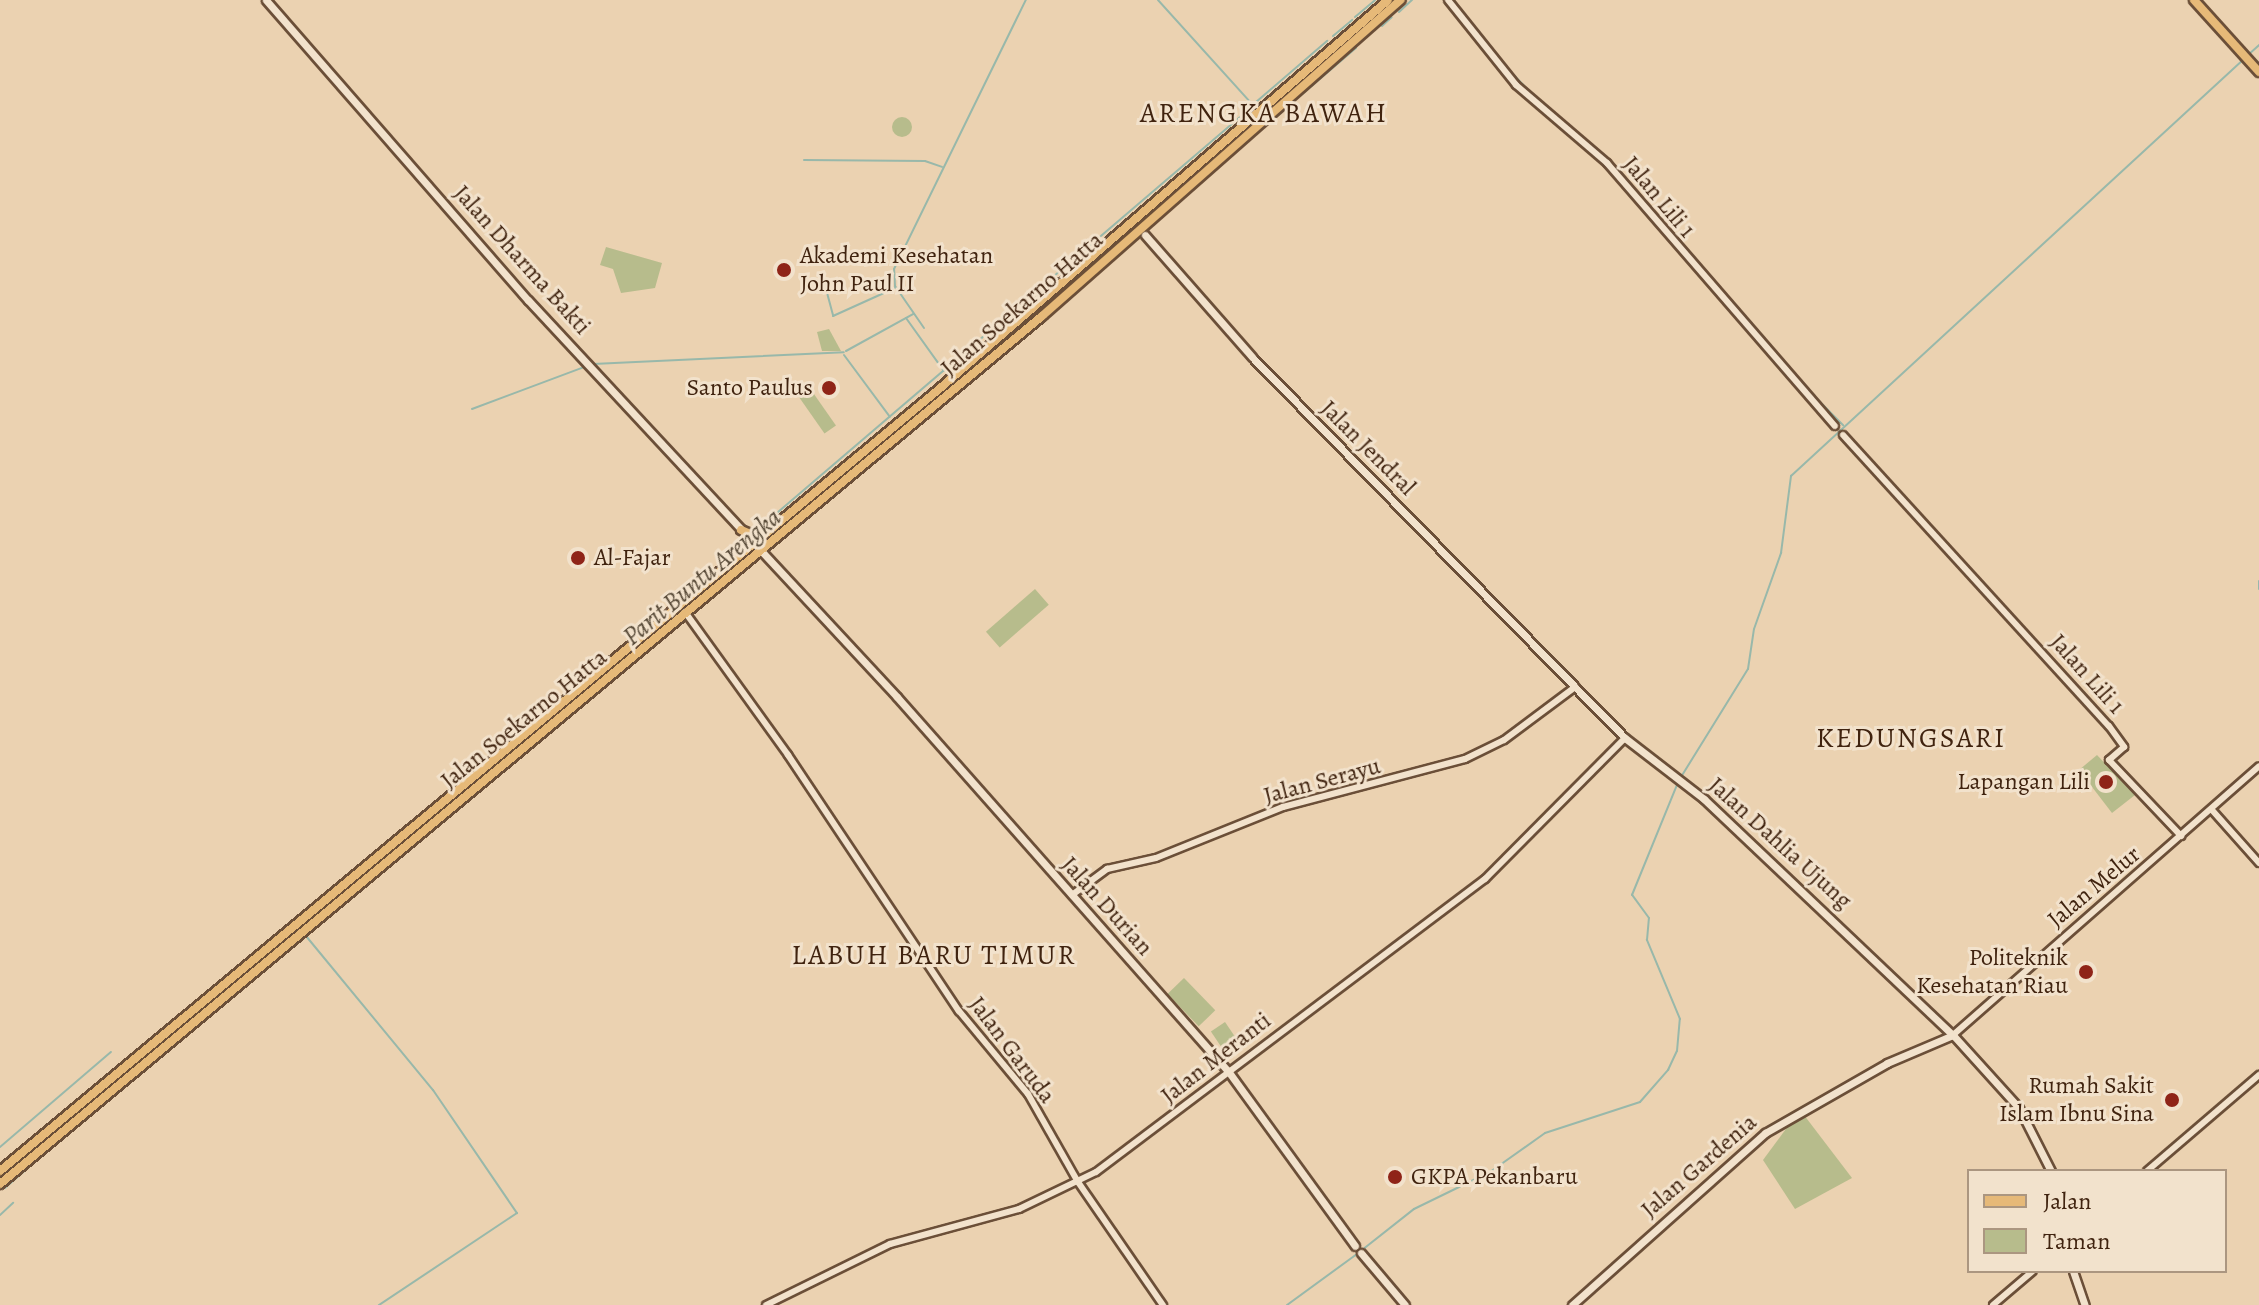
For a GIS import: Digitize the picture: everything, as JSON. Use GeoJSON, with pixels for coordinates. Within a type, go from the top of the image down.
{"type":"FeatureCollection","features":[{"type":"Feature","properties":{"kind":"main road","name":"Jalan Dharma Bakti"},"geometry":{"type":"LineString","coordinates":[[266,0],[589,365],[741,530]]}},
{"type":"Feature","properties":{"kind":"main road","name":"Jalan Soekarno Hatta"},"geometry":{"type":"LineString","coordinates":[[385,854],[685,612],[1388,0]]}},
{"type":"Feature","properties":{"kind":"main road","name":"Jalan Soekarno Hatta"},"geometry":{"type":"LineString","coordinates":[[0,1171],[1042,316],[1142,231],[1400,0]]}},
{"type":"Feature","properties":{"kind":"main road"},"geometry":{"type":"LineString","coordinates":[[2194,0],[2259,72]]}},
{"type":"Feature","properties":{"kind":"main road","name":"Jalan Jendral"},"geometry":{"type":"LineString","coordinates":[[1142,231],[1252,357],[1575,687]]}},
{"type":"Feature","properties":{"kind":"main road"},"geometry":{"type":"LineString","coordinates":[[1034,308],[1042,316]]}},
{"type":"Feature","properties":{"kind":"main road"},"geometry":{"type":"LineString","coordinates":[[741,530],[760,548]]}},
{"type":"Feature","properties":{"kind":"main road","name":"Jalan Durian"},"geometry":{"type":"LineString","coordinates":[[760,548],[1228,1071],[1358,1250],[1405,1305]]}},
{"type":"Feature","properties":{"kind":"main road","name":"Jalan Dahlia Ujung"},"geometry":{"type":"LineString","coordinates":[[1575,687],[1625,738],[1787,874],[1953,1035],[2019,1108],[2050,1169]]}},
{"type":"Feature","properties":{"kind":"main road","name":"Jalan Gardenia"},"geometry":{"type":"LineString","coordinates":[[1572,1305],[1765,1133],[1887,1063],[1953,1035]]}},
{"type":"Feature","properties":{"kind":"main road","name":"Jalan Soekarno Hatta"},"geometry":{"type":"LineString","coordinates":[[0,1184],[121,1073]]}},
{"type":"Feature","properties":{"kind":"main road"},"geometry":{"type":"LineString","coordinates":[[2074,1273],[2085,1305]]}},
{"type":"Feature","properties":{"kind":"street","name":"Jalan Lili 1"},"geometry":{"type":"LineString","coordinates":[[1448,0],[1516,85],[1607,163],[1835,426]]}},
{"type":"Feature","properties":{"kind":"street","name":"Jalan Lili 1"},"geometry":{"type":"LineString","coordinates":[[1843,435],[2109,726],[2124,747],[2109,760],[2181,836]]}},
{"type":"Feature","properties":{"kind":"street","name":"Jalan Garuda"},"geometry":{"type":"LineString","coordinates":[[685,612],[959,1011],[1028,1094],[1078,1182],[1163,1305]]}},
{"type":"Feature","properties":{"kind":"street","name":"Jalan Serayu"},"geometry":{"type":"LineString","coordinates":[[1072,895],[1107,869],[1156,858],[1288,806],[1465,759],[1504,740],[1575,687]]}},
{"type":"Feature","properties":{"kind":"street","name":"Jalan Meranti"},"geometry":{"type":"LineString","coordinates":[[766,1305],[906,1238],[1019,1209],[1078,1182],[1513,856],[1625,738]]}},
{"type":"Feature","properties":{"kind":"street","name":"Jalan Melur"},"geometry":{"type":"LineString","coordinates":[[1953,1035],[2259,766]]}},
{"type":"Feature","properties":{"kind":"street"},"geometry":{"type":"LineString","coordinates":[[2212,810],[2259,863]]}},
{"type":"Feature","properties":{"kind":"street"},"geometry":{"type":"LineString","coordinates":[[2149,1169],[2259,1075]]}},
{"type":"Feature","properties":{"kind":"street"},"geometry":{"type":"LineString","coordinates":[[1993,1305],[2031,1273]]}},
{"type":"Feature","properties":{"kind":"green space"},"geometry":{"type":"Polygon","coordinates":[[[902,117],[909,120],[912,127],[909,134],[902,137],[895,134],[892,127],[895,120],[902,117]]]}},
{"type":"Feature","properties":{"kind":"green space"},"geometry":{"type":"Polygon","coordinates":[[[606,247],[662,263],[655,288],[621,293],[613,269],[600,265],[606,247]]]}},
{"type":"Feature","properties":{"kind":"green space"},"geometry":{"type":"Polygon","coordinates":[[[829,329],[841,351],[822,351],[817,332],[829,329]]]}},
{"type":"Feature","properties":{"kind":"green space"},"geometry":{"type":"Polygon","coordinates":[[[809,387],[836,426],[824,434],[798,395],[809,387]]]}},
{"type":"Feature","properties":{"kind":"green space"},"geometry":{"type":"Polygon","coordinates":[[[1035,589],[1049,605],[1000,647],[986,632],[1035,589]]]}},
{"type":"Feature","properties":{"kind":"green space","name":"Lapangan Lili"},"geometry":{"type":"Polygon","coordinates":[[[2097,755],[2135,795],[2112,813],[2079,770],[2097,755]]]}},
{"type":"Feature","properties":{"kind":"green space"},"geometry":{"type":"Polygon","coordinates":[[[1184,978],[1215,1010],[1199,1026],[1167,994],[1184,978]]]}},
{"type":"Feature","properties":{"kind":"green space"},"geometry":{"type":"Polygon","coordinates":[[[1225,1022],[1242,1047],[1228,1056],[1211,1032],[1225,1022]]]}},
{"type":"Feature","properties":{"kind":"green space"},"geometry":{"type":"Polygon","coordinates":[[[1804,1115],[1852,1178],[1795,1209],[1763,1160],[1791,1122],[1804,1115]]]}},
{"type":"Feature","properties":{"kind":"waterway"},"geometry":{"type":"LineString","coordinates":[[924,328],[895,286],[894,269],[1026,0]]}},
{"type":"Feature","properties":{"kind":"waterway"},"geometry":{"type":"LineString","coordinates":[[1158,0],[1252,104]]}},
{"type":"Feature","properties":{"kind":"waterway","name":"Parit Buntu Arengka"},"geometry":{"type":"LineString","coordinates":[[1355,17],[1375,0]]}},
{"type":"Feature","properties":{"kind":"waterway","name":"Parit Buntu Arengka"},"geometry":{"type":"LineString","coordinates":[[1399,12],[1412,0]]}},
{"type":"Feature","properties":{"kind":"waterway"},"geometry":{"type":"LineString","coordinates":[[1453,0],[1496,56]]}},
{"type":"Feature","properties":{"kind":"waterway","name":"Parit Buntu Arengka"},"geometry":{"type":"LineString","coordinates":[[1382,26],[1392,17]]}},
{"type":"Feature","properties":{"kind":"waterway","name":"Parit Buntu Arengka"},"geometry":{"type":"LineString","coordinates":[[1333,36],[1352,20]]}},
{"type":"Feature","properties":{"kind":"waterway","name":"Parit Buntu Arengka"},"geometry":{"type":"LineString","coordinates":[[1256,102],[1327,41]]}},
{"type":"Feature","properties":{"kind":"waterway"},"geometry":{"type":"LineString","coordinates":[[2248,55],[2259,45]]}},
{"type":"Feature","properties":{"kind":"waterway","name":"Parit Buntu Arengka"},"geometry":{"type":"LineString","coordinates":[[1300,96],[1356,48]]}},
{"type":"Feature","properties":{"kind":"waterway"},"geometry":{"type":"LineString","coordinates":[[1681,777],[1748,669],[1754,629],[1781,553],[1791,476],[2244,59]]}},
{"type":"Feature","properties":{"kind":"waterway"},"geometry":{"type":"LineString","coordinates":[[1503,64],[1540,102]]}},
{"type":"Feature","properties":{"kind":"waterway","name":"Parit Buntu Arengka"},"geometry":{"type":"LineString","coordinates":[[746,527],[757,530],[1254,105]]}},
{"type":"Feature","properties":{"kind":"waterway","name":"Parit Buntu Arengka"},"geometry":{"type":"LineString","coordinates":[[1270,122],[1290,105]]}},
{"type":"Feature","properties":{"kind":"waterway"},"geometry":{"type":"LineString","coordinates":[[1567,124],[1604,155],[1733,304]]}},
{"type":"Feature","properties":{"kind":"waterway"},"geometry":{"type":"LineString","coordinates":[[804,160],[925,161],[942,167]]}},
{"type":"Feature","properties":{"kind":"waterway"},"geometry":{"type":"LineString","coordinates":[[826,289],[833,316],[895,288]]}},
{"type":"Feature","properties":{"kind":"waterway"},"geometry":{"type":"LineString","coordinates":[[846,351],[913,314]]}},
{"type":"Feature","properties":{"kind":"waterway"},"geometry":{"type":"LineString","coordinates":[[906,318],[944,371]]}},
{"type":"Feature","properties":{"kind":"waterway"},"geometry":{"type":"LineString","coordinates":[[593,364],[844,352]]}},
{"type":"Feature","properties":{"kind":"waterway"},"geometry":{"type":"LineString","coordinates":[[844,355],[890,417]]}},
{"type":"Feature","properties":{"kind":"waterway"},"geometry":{"type":"LineString","coordinates":[[472,409],[587,366]]}},
{"type":"Feature","properties":{"kind":"waterway"},"geometry":{"type":"LineString","coordinates":[[1805,387],[1843,425]]}},
{"type":"Feature","properties":{"kind":"waterway"},"geometry":{"type":"LineString","coordinates":[[2259,581],[2259,589]]}},
{"type":"Feature","properties":{"kind":"waterway"},"geometry":{"type":"LineString","coordinates":[[1362,1250],[1414,1209],[1490,1172],[1545,1133],[1640,1102],[1668,1070],[1677,1051],[1680,1019],[1647,940],[1649,918],[1632,895],[1678,782]]}},
{"type":"Feature","properties":{"kind":"waterway"},"geometry":{"type":"LineString","coordinates":[[306,936],[433,1090],[517,1213],[379,1305]]}},
{"type":"Feature","properties":{"kind":"waterway"},"geometry":{"type":"LineString","coordinates":[[0,1147],[111,1052]]}},
{"type":"Feature","properties":{"kind":"waterway","name":"Parit Buntu Arengka"},"geometry":{"type":"LineString","coordinates":[[39,1158],[77,1125]]}},
{"type":"Feature","properties":{"kind":"waterway","name":"Parit Buntu Arengka"},"geometry":{"type":"LineString","coordinates":[[5,1188],[29,1167]]}},
{"type":"Feature","properties":{"kind":"waterway"},"geometry":{"type":"LineString","coordinates":[[0,1215],[13,1203]]}},
{"type":"Feature","properties":{"kind":"waterway"},"geometry":{"type":"LineString","coordinates":[[1287,1305],[1357,1254]]}},
{"type":"Feature","properties":{"kind":"place","name":"Akademi Kesehatan John Paul II"},"geometry":{"type":"Point","coordinates":[784,270]}},
{"type":"Feature","properties":{"kind":"place","name":"Santo Paulus"},"geometry":{"type":"Point","coordinates":[829,388]}},
{"type":"Feature","properties":{"kind":"place","name":"Al-Fajar"},"geometry":{"type":"Point","coordinates":[578,558]}},
{"type":"Feature","properties":{"kind":"place","name":"Lapangan Lili"},"geometry":{"type":"Point","coordinates":[2106,782]}},
{"type":"Feature","properties":{"kind":"place","name":"Politeknik Kesehatan Riau"},"geometry":{"type":"Point","coordinates":[2086,972]}},
{"type":"Feature","properties":{"kind":"place","name":"Rumah Sakit Islam Ibnu Sina"},"geometry":{"type":"Point","coordinates":[2172,1100]}},
{"type":"Feature","properties":{"kind":"place","name":"GKPA Pekanbaru"},"geometry":{"type":"Point","coordinates":[1395,1177]}},
{"type":"Feature","properties":{"kind":"district","name":"ARENGKA BAWAH"},"geometry":{"type":"Point","coordinates":[1264,113]}},
{"type":"Feature","properties":{"kind":"district","name":"KEDUNGSARI"},"geometry":{"type":"Point","coordinates":[1911,738]}},
{"type":"Feature","properties":{"kind":"district","name":"LABUH BARU TIMUR"},"geometry":{"type":"Point","coordinates":[934,955]}}]}
